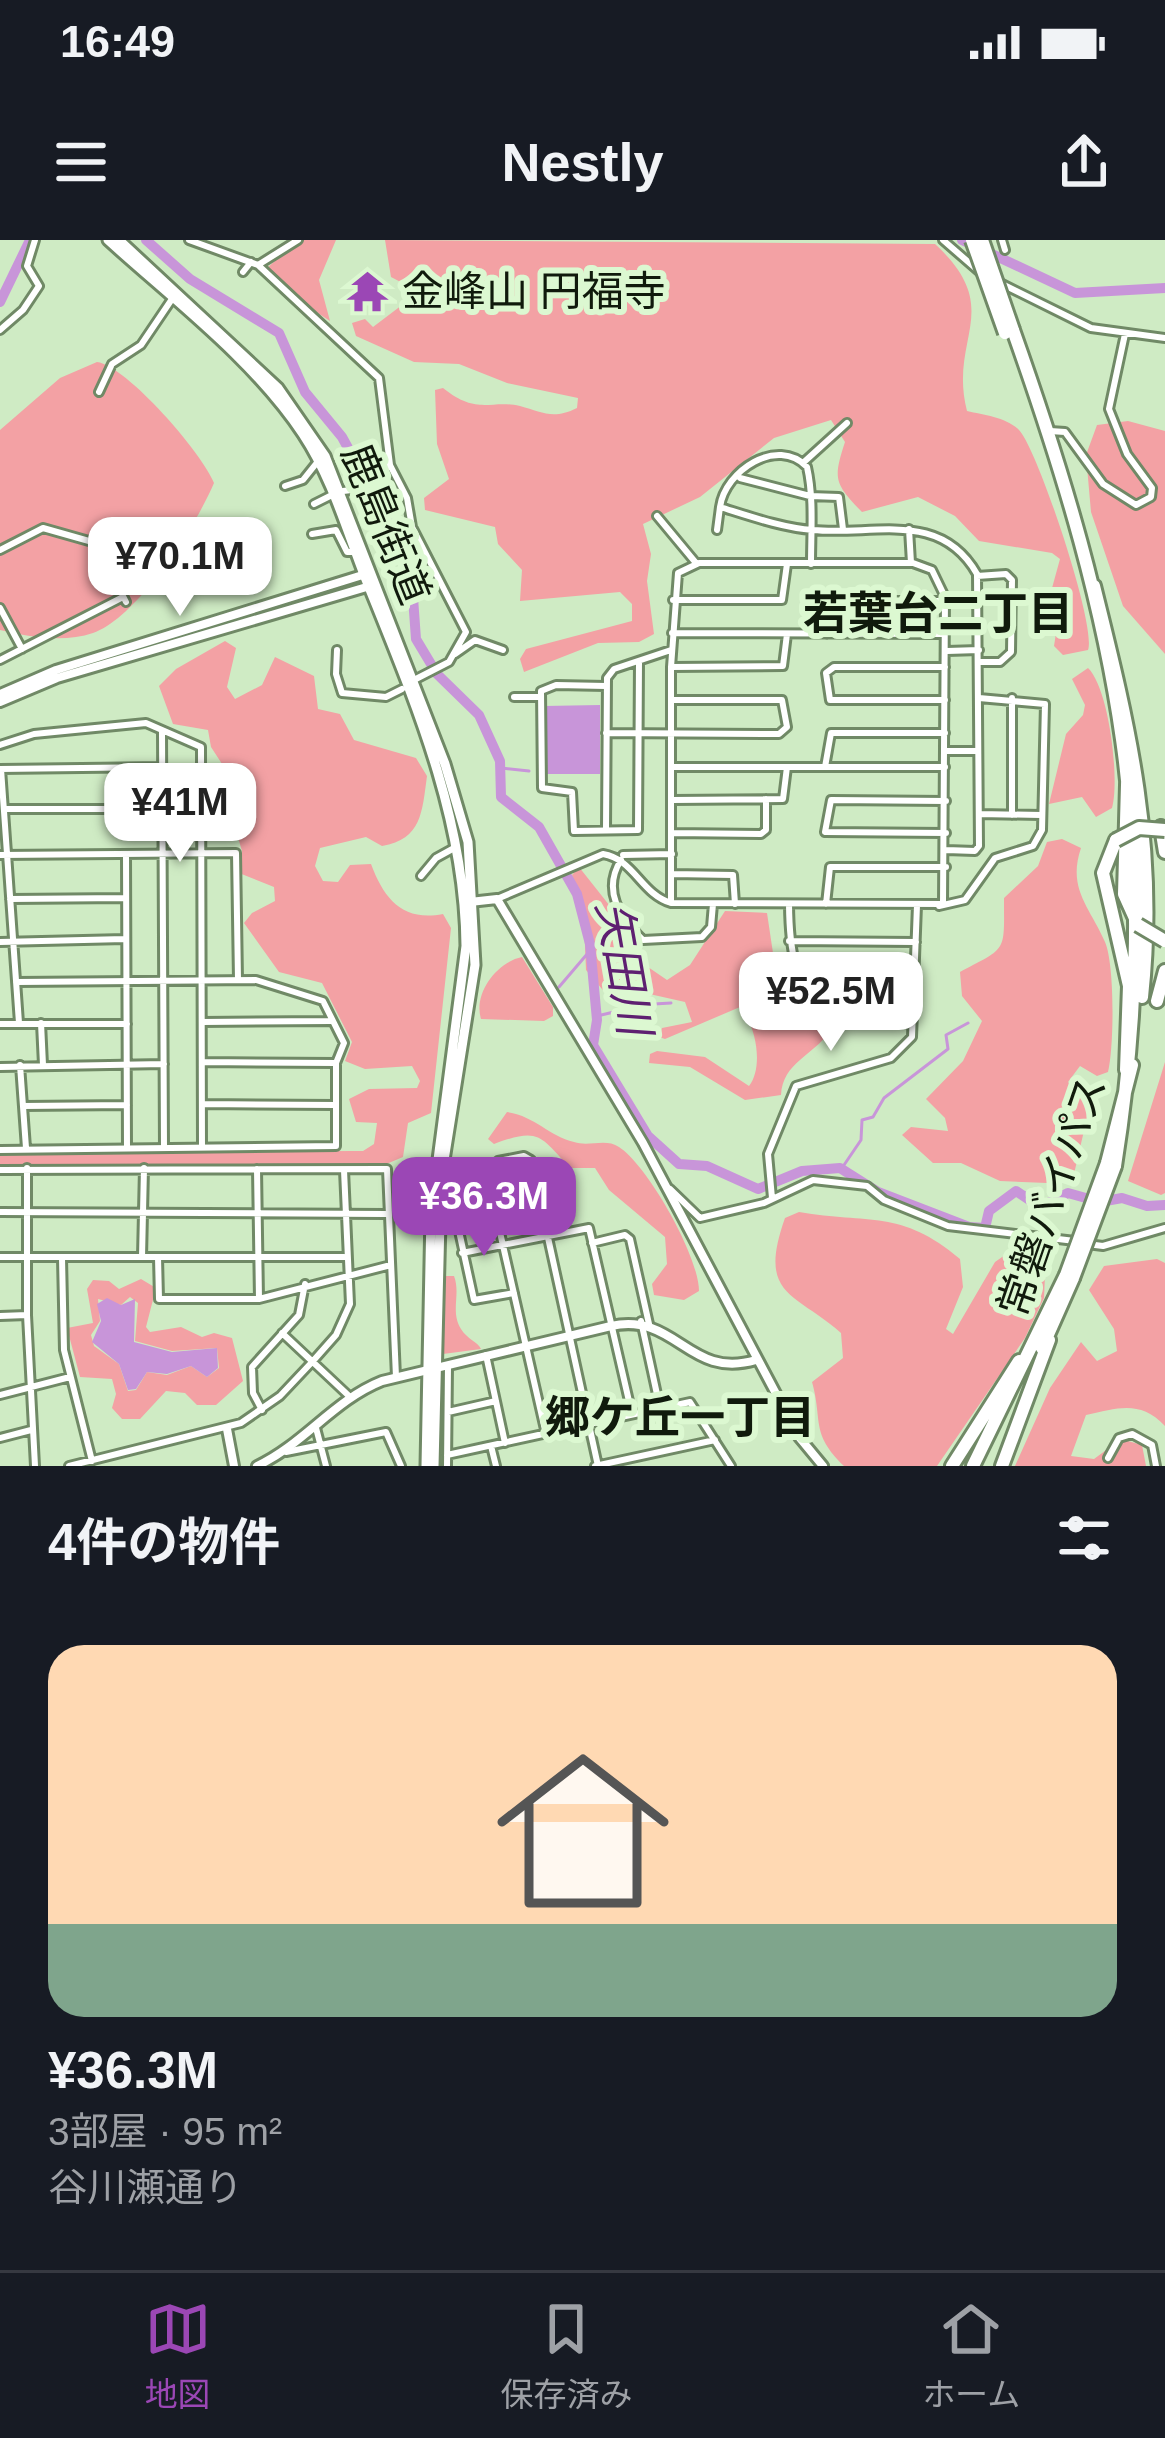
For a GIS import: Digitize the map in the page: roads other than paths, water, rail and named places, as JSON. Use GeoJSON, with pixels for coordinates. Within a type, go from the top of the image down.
{"type":"FeatureCollection","features":[{"type":"Feature","properties":{"kind":"highway","name":"常磐バイパス"},"geometry":{"type":"LineString","coordinates":[[972,240],[1097,566],[1142,738],[1156,862],[1152,1012],[1165,971]]}},
{"type":"Feature","properties":{"kind":"highway","name":"常磐バイパス"},"geometry":{"type":"LineString","coordinates":[[982,240],[1090,571],[1140,784],[1147,929],[1140,1020],[1124,1119]]}},
{"type":"Feature","properties":{"kind":"highway"},"geometry":{"type":"LineString","coordinates":[[1126,712],[1130,800],[1124,894],[1138,925],[1165,941]]}},
{"type":"Feature","properties":{"kind":"highway"},"geometry":{"type":"LineString","coordinates":[[1142,738],[1154,786]]}},
{"type":"Feature","properties":{"kind":"highway"},"geometry":{"type":"LineString","coordinates":[[1157,808],[1165,852]]}},
{"type":"Feature","properties":{"kind":"highway"},"geometry":{"type":"LineString","coordinates":[[1124,1119],[1129,986],[1103,874],[1116,839],[1139,828],[1165,830]]}},
{"type":"Feature","properties":{"kind":"highway","name":"常磐バイパス"},"geometry":{"type":"LineString","coordinates":[[973,1466],[1067,1279],[1112,1164],[1147,1029]]}},
{"type":"Feature","properties":{"kind":"highway"},"geometry":{"type":"LineString","coordinates":[[1124,1119],[1147,1051]]}},
{"type":"Feature","properties":{"kind":"highway","name":"常磐バイパス"},"geometry":{"type":"LineString","coordinates":[[982,1466],[1053,1328],[1067,1279]]}},
{"type":"Feature","properties":{"kind":"highway"},"geometry":{"type":"LineString","coordinates":[[952,1466],[1067,1279]]}},
{"type":"Feature","properties":{"kind":"highway"},"geometry":{"type":"LineString","coordinates":[[1002,1466],[1053,1328]]}},
{"type":"Feature","properties":{"kind":"main road"},"geometry":{"type":"LineString","coordinates":[[108,240],[269,389],[338,492],[438,768],[459,845],[471,902],[475,965],[441,1179],[430,1368],[430,1466]]}},
{"type":"Feature","properties":{"kind":"main road","name":"鹿島街道"},"geometry":{"type":"LineString","coordinates":[[119,240],[278,388],[306,423],[369,573]]}},
{"type":"Feature","properties":{"kind":"main road","name":"鹿島街道"},"geometry":{"type":"LineString","coordinates":[[373,585],[458,803],[471,902]]}},
{"type":"Feature","properties":{"kind":"street"},"geometry":{"type":"LineString","coordinates":[[0,329],[23,310],[39,286],[27,266],[35,240]]}},
{"type":"Feature","properties":{"kind":"street"},"geometry":{"type":"LineString","coordinates":[[188,240],[254,263],[379,378],[390,465],[407,499],[412,527],[464,626],[455,654]]}},
{"type":"Feature","properties":{"kind":"street"},"geometry":{"type":"LineString","coordinates":[[243,272],[298,240]]}},
{"type":"Feature","properties":{"kind":"street"},"geometry":{"type":"LineString","coordinates":[[943,240],[974,269],[1070,320],[1124,334],[1165,338]]}},
{"type":"Feature","properties":{"kind":"street"},"geometry":{"type":"LineString","coordinates":[[1002,240],[1005,250]]}},
{"type":"Feature","properties":{"kind":"street"},"geometry":{"type":"LineString","coordinates":[[99,392],[109,368],[141,344],[172,299]]}},
{"type":"Feature","properties":{"kind":"street"},"geometry":{"type":"LineString","coordinates":[[1049,431],[1066,432],[1112,492],[1136,505],[1151,497],[1152,488],[1127,454],[1109,409],[1124,334]]}},
{"type":"Feature","properties":{"kind":"street"},"geometry":{"type":"LineString","coordinates":[[804,462],[847,423]]}},
{"type":"Feature","properties":{"kind":"street"},"geometry":{"type":"LineString","coordinates":[[717,530],[720,507],[740,478],[768,453],[804,462]]}},
{"type":"Feature","properties":{"kind":"street"},"geometry":{"type":"LineString","coordinates":[[285,486],[303,480],[319,460]]}},
{"type":"Feature","properties":{"kind":"street"},"geometry":{"type":"LineString","coordinates":[[804,462],[810,496],[811,564]]}},
{"type":"Feature","properties":{"kind":"street"},"geometry":{"type":"LineString","coordinates":[[314,505],[368,482],[390,465]]}},
{"type":"Feature","properties":{"kind":"street"},"geometry":{"type":"LineString","coordinates":[[740,478],[810,496],[839,497],[843,530]]}},
{"type":"Feature","properties":{"kind":"street"},"geometry":{"type":"LineString","coordinates":[[720,507],[811,530],[909,529],[952,544],[977,576],[977,849],[946,850]]}},
{"type":"Feature","properties":{"kind":"street"},"geometry":{"type":"LineString","coordinates":[[657,516],[696,563]]}},
{"type":"Feature","properties":{"kind":"street"},"geometry":{"type":"LineString","coordinates":[[0,550],[43,528],[96,543],[124,599],[0,660]]}},
{"type":"Feature","properties":{"kind":"street"},"geometry":{"type":"LineString","coordinates":[[909,529],[911,563]]}},
{"type":"Feature","properties":{"kind":"street"},"geometry":{"type":"LineString","coordinates":[[312,534],[336,530],[347,552],[356,552]]}},
{"type":"Feature","properties":{"kind":"street"},"geometry":{"type":"LineString","coordinates":[[671,903],[671,650],[678,573],[696,563],[911,563],[936,574],[945,601],[946,899],[938,906]]}},
{"type":"Feature","properties":{"kind":"street"},"geometry":{"type":"LineString","coordinates":[[673,600],[782,600],[787,564]]}},
{"type":"Feature","properties":{"kind":"street"},"geometry":{"type":"LineString","coordinates":[[0,698],[56,670],[369,573]]}},
{"type":"Feature","properties":{"kind":"street"},"geometry":{"type":"LineString","coordinates":[[977,576],[1006,574],[1012,580],[1011,652],[1000,662],[979,662]]}},
{"type":"Feature","properties":{"kind":"street"},"geometry":{"type":"LineString","coordinates":[[0,698],[373,585]]}},
{"type":"Feature","properties":{"kind":"street"},"geometry":{"type":"LineString","coordinates":[[827,634],[830,602],[945,601]]}},
{"type":"Feature","properties":{"kind":"street"},"geometry":{"type":"LineString","coordinates":[[0,608],[22,649]]}},
{"type":"Feature","properties":{"kind":"street"},"geometry":{"type":"LineString","coordinates":[[672,633],[945,634]]}},
{"type":"Feature","properties":{"kind":"street"},"geometry":{"type":"LineString","coordinates":[[671,667],[783,666],[787,634]]}},
{"type":"Feature","properties":{"kind":"street"},"geometry":{"type":"LineString","coordinates":[[412,681],[440,668],[475,640],[503,650]]}},
{"type":"Feature","properties":{"kind":"street"},"geometry":{"type":"LineString","coordinates":[[337,650],[342,694],[385,697],[403,689]]}},
{"type":"Feature","properties":{"kind":"street"},"geometry":{"type":"LineString","coordinates":[[606,830],[606,686],[610,672],[671,650]]}},
{"type":"Feature","properties":{"kind":"street"},"geometry":{"type":"LineString","coordinates":[[945,651],[979,650]]}},
{"type":"Feature","properties":{"kind":"street"},"geometry":{"type":"LineString","coordinates":[[606,686],[550,686],[542,688],[540,697],[542,788],[572,792],[574,831],[638,830],[639,661]]}},
{"type":"Feature","properties":{"kind":"street"},"geometry":{"type":"LineString","coordinates":[[945,668],[834,667],[826,673],[830,700],[945,700]]}},
{"type":"Feature","properties":{"kind":"street"},"geometry":{"type":"LineString","coordinates":[[349,698],[358,695]]}},
{"type":"Feature","properties":{"kind":"street"},"geometry":{"type":"LineString","coordinates":[[385,697],[389,709]]}},
{"type":"Feature","properties":{"kind":"street"},"geometry":{"type":"LineString","coordinates":[[514,697],[540,697]]}},
{"type":"Feature","properties":{"kind":"street"},"geometry":{"type":"LineString","coordinates":[[622,857],[655,897],[671,903],[938,906],[965,900],[999,854],[1033,846],[1042,815],[1045,704],[979,698]]}},
{"type":"Feature","properties":{"kind":"street"},"geometry":{"type":"LineString","coordinates":[[1012,698],[1012,815]]}},
{"type":"Feature","properties":{"kind":"street"},"geometry":{"type":"LineString","coordinates":[[606,733],[779,734],[787,719],[782,700],[671,700]]}},
{"type":"Feature","properties":{"kind":"street"},"geometry":{"type":"LineString","coordinates":[[0,745],[34,734],[146,723],[200,748],[202,1148]]}},
{"type":"Feature","properties":{"kind":"street"},"geometry":{"type":"LineString","coordinates":[[163,731],[164,1147]]}},
{"type":"Feature","properties":{"kind":"street"},"geometry":{"type":"LineString","coordinates":[[825,767],[831,734],[945,734]]}},
{"type":"Feature","properties":{"kind":"street"},"geometry":{"type":"LineString","coordinates":[[945,751],[979,751]]}},
{"type":"Feature","properties":{"kind":"street"},"geometry":{"type":"LineString","coordinates":[[19,1023],[0,769],[163,767]]}},
{"type":"Feature","properties":{"kind":"street"},"geometry":{"type":"LineString","coordinates":[[672,767],[945,767]]}},
{"type":"Feature","properties":{"kind":"street"},"geometry":{"type":"LineString","coordinates":[[672,800],[785,796],[787,767]]}},
{"type":"Feature","properties":{"kind":"street"},"geometry":{"type":"LineString","coordinates":[[672,833],[761,834],[766,830],[766,800]]}},
{"type":"Feature","properties":{"kind":"street"},"geometry":{"type":"LineString","coordinates":[[946,801],[831,800],[825,832],[946,833]]}},
{"type":"Feature","properties":{"kind":"street"},"geometry":{"type":"LineString","coordinates":[[2,810],[163,809]]}},
{"type":"Feature","properties":{"kind":"street"},"geometry":{"type":"LineString","coordinates":[[979,814],[1042,815]]}},
{"type":"Feature","properties":{"kind":"street"},"geometry":{"type":"LineString","coordinates":[[421,876],[436,858],[459,845]]}},
{"type":"Feature","properties":{"kind":"street"},"geometry":{"type":"LineString","coordinates":[[3,855],[236,853],[238,980]]}},
{"type":"Feature","properties":{"kind":"street"},"geometry":{"type":"LineString","coordinates":[[126,854],[128,1147]]}},
{"type":"Feature","properties":{"kind":"street"},"geometry":{"type":"LineString","coordinates":[[471,902],[497,899],[590,855],[672,854]]}},
{"type":"Feature","properties":{"kind":"street"},"geometry":{"type":"LineString","coordinates":[[622,857],[610,879],[611,893],[643,940],[702,937],[711,927],[713,904]]}},
{"type":"Feature","properties":{"kind":"street"},"geometry":{"type":"LineString","coordinates":[[826,904],[830,867],[946,867]]}},
{"type":"Feature","properties":{"kind":"street"},"geometry":{"type":"LineString","coordinates":[[672,874],[733,875],[735,904]]}},
{"type":"Feature","properties":{"kind":"street"},"geometry":{"type":"LineString","coordinates":[[10,899],[126,898]]}},
{"type":"Feature","properties":{"kind":"street"},"geometry":{"type":"LineString","coordinates":[[497,899],[666,1187],[799,1437],[824,1466]]}},
{"type":"Feature","properties":{"kind":"street"},"geometry":{"type":"LineString","coordinates":[[789,904],[789,941],[813,997],[831,1007],[916,1008]]}},
{"type":"Feature","properties":{"kind":"street"},"geometry":{"type":"LineString","coordinates":[[772,1199],[767,1159],[792,1091],[897,1055],[912,1037],[916,905]]}},
{"type":"Feature","properties":{"kind":"street"},"geometry":{"type":"LineString","coordinates":[[0,942],[125,939]]}},
{"type":"Feature","properties":{"kind":"street"},"geometry":{"type":"LineString","coordinates":[[789,941],[916,943]]}},
{"type":"Feature","properties":{"kind":"street"},"geometry":{"type":"LineString","coordinates":[[801,975],[916,975]]}},
{"type":"Feature","properties":{"kind":"street"},"geometry":{"type":"LineString","coordinates":[[0,1150],[336,1146],[336,1063],[344,1043],[323,1001],[238,980],[16,982]]}},
{"type":"Feature","properties":{"kind":"street"},"geometry":{"type":"LineString","coordinates":[[202,1022],[332,1021]]}},
{"type":"Feature","properties":{"kind":"street"},"geometry":{"type":"LineString","coordinates":[[41,1023],[43,1065]]}},
{"type":"Feature","properties":{"kind":"street"},"geometry":{"type":"LineString","coordinates":[[0,1024],[128,1024]]}},
{"type":"Feature","properties":{"kind":"street"},"geometry":{"type":"LineString","coordinates":[[202,1062],[336,1063]]}},
{"type":"Feature","properties":{"kind":"street"},"geometry":{"type":"LineString","coordinates":[[0,1067],[164,1064]]}},
{"type":"Feature","properties":{"kind":"street"},"geometry":{"type":"LineString","coordinates":[[20,1065],[26,1148]]}},
{"type":"Feature","properties":{"kind":"street"},"geometry":{"type":"LineString","coordinates":[[202,1104],[336,1105]]}},
{"type":"Feature","properties":{"kind":"street"},"geometry":{"type":"LineString","coordinates":[[23,1106],[127,1105]]}},
{"type":"Feature","properties":{"kind":"street"},"geometry":{"type":"LineString","coordinates":[[546,1434],[486,1171],[498,1161],[524,1156],[532,1160],[597,1466],[715,1440]]}},
{"type":"Feature","properties":{"kind":"street"},"geometry":{"type":"LineString","coordinates":[[28,1168],[27,1315],[35,1466]]}},
{"type":"Feature","properties":{"kind":"street"},"geometry":{"type":"LineString","coordinates":[[142,1257],[144,1168]]}},
{"type":"Feature","properties":{"kind":"street"},"geometry":{"type":"LineString","coordinates":[[257,1169],[259,1300]]}},
{"type":"Feature","properties":{"kind":"street"},"geometry":{"type":"LineString","coordinates":[[69,1466],[226,1429],[262,1410],[313,1361],[346,1319],[344,1169]]}},
{"type":"Feature","properties":{"kind":"street"},"geometry":{"type":"LineString","coordinates":[[0,1170],[387,1169],[387,1266],[396,1377]]}},
{"type":"Feature","properties":{"kind":"street"},"geometry":{"type":"LineString","coordinates":[[666,1187],[700,1218],[772,1199],[806,1181],[856,1183],[948,1226],[1098,1246],[1165,1228]]}},
{"type":"Feature","properties":{"kind":"street"},"geometry":{"type":"LineString","coordinates":[[514,1293],[474,1300],[454,1208],[537,1187]]}},
{"type":"Feature","properties":{"kind":"street"},"geometry":{"type":"LineString","coordinates":[[0,1213],[386,1214]]}},
{"type":"Feature","properties":{"kind":"street"},"geometry":{"type":"LineString","coordinates":[[462,1253],[584,1226],[632,1414]]}},
{"type":"Feature","properties":{"kind":"street"},"geometry":{"type":"LineString","coordinates":[[592,1243],[626,1235],[630,1239],[660,1408]]}},
{"type":"Feature","properties":{"kind":"street"},"geometry":{"type":"LineString","coordinates":[[0,1257],[346,1257]]}},
{"type":"Feature","properties":{"kind":"street"},"geometry":{"type":"LineString","coordinates":[[62,1257],[64,1350],[92,1461]]}},
{"type":"Feature","properties":{"kind":"street"},"geometry":{"type":"LineString","coordinates":[[158,1257],[159,1299],[259,1300],[304,1283],[387,1266]]}},
{"type":"Feature","properties":{"kind":"street"},"geometry":{"type":"LineString","coordinates":[[262,1410],[253,1393],[252,1367],[304,1306],[304,1283]]}},
{"type":"Feature","properties":{"kind":"street"},"geometry":{"type":"LineString","coordinates":[[0,1316],[27,1315]]}},
{"type":"Feature","properties":{"kind":"street"},"geometry":{"type":"LineString","coordinates":[[257,1466],[286,1452],[349,1396],[396,1377],[611,1326],[645,1323],[721,1366],[756,1360]]}},
{"type":"Feature","properties":{"kind":"street"},"geometry":{"type":"LineString","coordinates":[[282,1334],[349,1396]]}},
{"type":"Feature","properties":{"kind":"street"},"geometry":{"type":"LineString","coordinates":[[486,1355],[506,1442]]}},
{"type":"Feature","properties":{"kind":"street"},"geometry":{"type":"LineString","coordinates":[[447,1466],[448,1363]]}},
{"type":"Feature","properties":{"kind":"street"},"geometry":{"type":"LineString","coordinates":[[0,1395],[70,1377]]}},
{"type":"Feature","properties":{"kind":"street"},"geometry":{"type":"LineString","coordinates":[[448,1412],[496,1401]]}},
{"type":"Feature","properties":{"kind":"street"},"geometry":{"type":"LineString","coordinates":[[447,1455],[690,1402],[731,1466]]}},
{"type":"Feature","properties":{"kind":"street"},"geometry":{"type":"LineString","coordinates":[[316,1428],[326,1466]]}},
{"type":"Feature","properties":{"kind":"street"},"geometry":{"type":"LineString","coordinates":[[226,1429],[234,1466]]}},
{"type":"Feature","properties":{"kind":"street"},"geometry":{"type":"LineString","coordinates":[[0,1438],[32,1430]]}},
{"type":"Feature","properties":{"kind":"street"},"geometry":{"type":"LineString","coordinates":[[286,1452],[386,1432],[401,1466]]}},
{"type":"Feature","properties":{"kind":"street"},"geometry":{"type":"LineString","coordinates":[[1108,1458],[1119,1438],[1132,1434],[1152,1445],[1156,1466]]}},
{"type":"Feature","properties":{"kind":"street"},"geometry":{"type":"LineString","coordinates":[[491,1446],[496,1466]]}},
{"type":"Feature","properties":{"kind":"street"},"geometry":{"type":"LineString","coordinates":[[131,1451],[134,1466]]}},
{"type":"Feature","properties":{"kind":"waterway"},"geometry":{"type":"LineString","coordinates":[[0,302],[30,240]]}},
{"type":"Feature","properties":{"kind":"waterway","name":"矢田川"},"geometry":{"type":"LineString","coordinates":[[146,240],[190,279],[279,333],[305,392],[342,437],[411,570],[416,639],[437,674],[479,715],[500,761],[501,797],[539,827],[577,894],[590,944],[597,1020],[593,1045],[648,1136],[679,1164],[707,1166],[758,1189],[802,1171],[840,1168],[878,1192],[969,1227],[985,1228],[989,1211],[1016,1191],[1040,1207],[1068,1193],[1100,1202],[1122,1198],[1147,1206],[1165,1205]]}},
{"type":"Feature","properties":{"kind":"waterway"},"geometry":{"type":"LineString","coordinates":[[962,240],[1075,293],[1165,288]]}},
{"type":"Feature","properties":{"kind":"waterway"},"geometry":{"type":"LineString","coordinates":[[501,768],[529,771]]}},
{"type":"Feature","properties":{"kind":"waterway"},"geometry":{"type":"LineString","coordinates":[[559,987],[588,953]]}},
{"type":"Feature","properties":{"kind":"waterway"},"geometry":{"type":"LineString","coordinates":[[597,1016],[635,1007],[643,1013],[654,1004],[671,1003]]}},
{"type":"Feature","properties":{"kind":"waterway"},"geometry":{"type":"LineString","coordinates":[[842,1168],[861,1140],[862,1120],[873,1117],[884,1098],[948,1049],[946,1035],[968,1023]]}},
{"type":"Feature","properties":{"kind":"place","name":"金峰山 円福寺"},"geometry":{"type":"Point","coordinates":[368,291]}},
{"type":"Feature","properties":{"kind":"district","name":"若葉台二丁目"},"geometry":{"type":"Point","coordinates":[938,613]}},
{"type":"Feature","properties":{"kind":"district","name":"郷ケ丘一丁目"},"geometry":{"type":"Point","coordinates":[680,1417]}}]}
